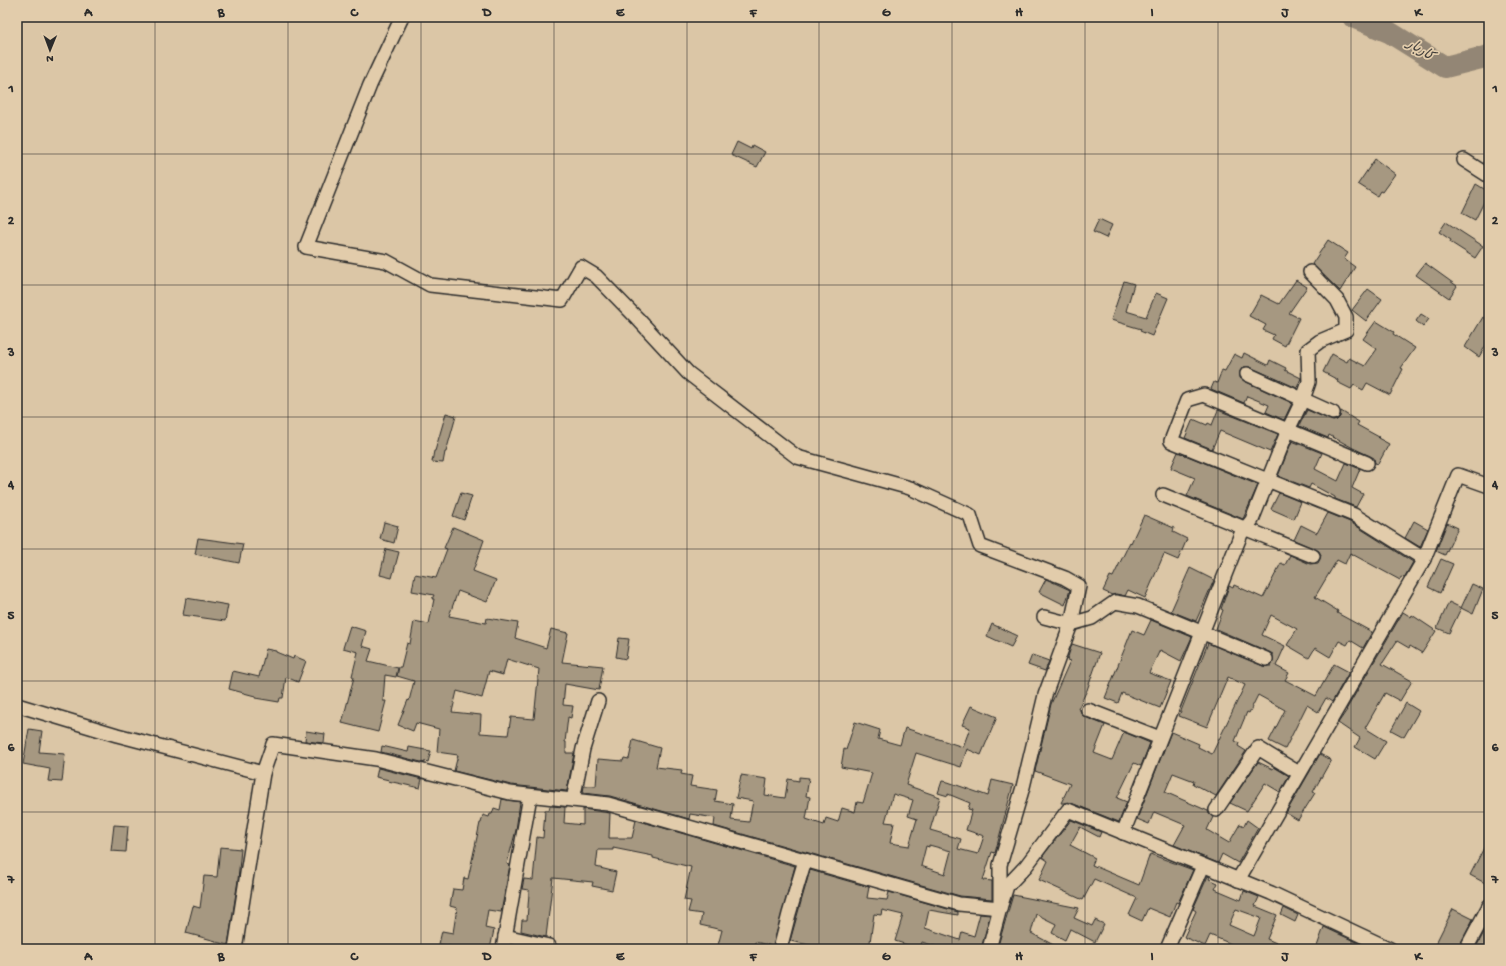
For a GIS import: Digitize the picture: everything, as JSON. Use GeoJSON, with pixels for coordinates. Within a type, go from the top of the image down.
{"type":"FeatureCollection","features":[{"type":"Feature","properties":{"kind":"street"},"geometry":{"type":"LineString","coordinates":[[402,17],[370,85],[306,247],[386,261],[430,286],[562,300],[581,267],[596,276],[688,373],[797,456],[910,488],[950,506],[970,516],[980,546],[1065,578],[1078,586],[1071,624],[1045,695],[1023,787],[1000,865],[1000,908]]}},
{"type":"Feature","properties":{"kind":"street"},"geometry":{"type":"LineString","coordinates":[[1464,160],[1489,176]]}},
{"type":"Feature","properties":{"kind":"street"},"geometry":{"type":"LineString","coordinates":[[1123,833],[1241,534],[1252,520],[1288,430],[1303,399],[1309,382],[1308,350],[1320,341],[1346,330],[1346,317],[1337,300],[1310,272]]}},
{"type":"Feature","properties":{"kind":"street"},"geometry":{"type":"LineString","coordinates":[[1247,374],[1334,413]]}},
{"type":"Feature","properties":{"kind":"street"},"geometry":{"type":"LineString","coordinates":[[1367,463],[1204,395],[1187,400],[1171,441],[1354,516],[1424,559]]}},
{"type":"Feature","properties":{"kind":"street"},"geometry":{"type":"LineString","coordinates":[[1238,880],[1424,559],[1458,475],[1489,486]]}},
{"type":"Feature","properties":{"kind":"street"},"geometry":{"type":"LineString","coordinates":[[1163,495],[1314,556]]}},
{"type":"Feature","properties":{"kind":"street"},"geometry":{"type":"LineString","coordinates":[[1044,617],[1071,624],[1092,618],[1115,602],[1138,606],[1266,659]]}},
{"type":"Feature","properties":{"kind":"street"},"geometry":{"type":"LineString","coordinates":[[573,800],[583,748],[598,701]]}},
{"type":"Feature","properties":{"kind":"street"},"geometry":{"type":"LineString","coordinates":[[17,705],[117,735],[263,773]]}},
{"type":"Feature","properties":{"kind":"street"},"geometry":{"type":"LineString","coordinates":[[1088,710],[1160,738]]}},
{"type":"Feature","properties":{"kind":"street"},"geometry":{"type":"LineString","coordinates":[[235,949],[263,773],[273,744],[376,759],[510,793],[608,804],[959,904],[1000,908]]}},
{"type":"Feature","properties":{"kind":"street"},"geometry":{"type":"LineString","coordinates":[[1216,810],[1258,748],[1299,773]]}},
{"type":"Feature","properties":{"kind":"street"},"geometry":{"type":"LineString","coordinates":[[530,796],[504,943],[549,946],[548,949]]}},
{"type":"Feature","properties":{"kind":"street"},"geometry":{"type":"LineString","coordinates":[[989,949],[1007,886],[1026,866],[1068,810],[1271,893],[1390,949]]}},
{"type":"Feature","properties":{"kind":"street"},"geometry":{"type":"LineString","coordinates":[[780,949],[805,860]]}},
{"type":"Feature","properties":{"kind":"street"},"geometry":{"type":"LineString","coordinates":[[1167,949],[1203,866]]}},
{"type":"Feature","properties":{"kind":"street"},"geometry":{"type":"LineString","coordinates":[[1466,949],[1489,906]]}},
{"type":"Feature","properties":{"kind":"building"},"geometry":{"type":"Polygon","coordinates":[[[737,142],[751,149],[752,145],[765,152],[757,167],[731,155],[737,142]]]}},
{"type":"Feature","properties":{"kind":"building"},"geometry":{"type":"Polygon","coordinates":[[[1375,159],[1395,174],[1382,192],[1380,191],[1377,196],[1358,184],[1375,159]]]}},
{"type":"Feature","properties":{"kind":"building"},"geometry":{"type":"Polygon","coordinates":[[[1476,184],[1489,192],[1475,220],[1462,213],[1476,184]]]}},
{"type":"Feature","properties":{"kind":"building"},"geometry":{"type":"Polygon","coordinates":[[[1099,219],[1112,225],[1106,238],[1093,232],[1099,219]]]}},
{"type":"Feature","properties":{"kind":"building"},"geometry":{"type":"Polygon","coordinates":[[[1446,222],[1483,246],[1475,258],[1450,242],[1451,240],[1439,232],[1446,222]]]}},
{"type":"Feature","properties":{"kind":"building"},"geometry":{"type":"Polygon","coordinates":[[[1328,240],[1348,253],[1344,259],[1355,267],[1340,291],[1312,264],[1328,240]]]}},
{"type":"Feature","properties":{"kind":"building"},"geometry":{"type":"Polygon","coordinates":[[[1425,263],[1457,286],[1449,298],[1416,275],[1425,263]]]}},
{"type":"Feature","properties":{"kind":"building"},"geometry":{"type":"Polygon","coordinates":[[[1296,280],[1307,287],[1289,313],[1299,318],[1285,346],[1272,339],[1274,335],[1263,330],[1266,325],[1249,316],[1261,295],[1279,304],[1296,280]]]}},
{"type":"Feature","properties":{"kind":"building"},"geometry":{"type":"Polygon","coordinates":[[[1124,281],[1134,284],[1126,311],[1146,317],[1156,293],[1168,298],[1152,336],[1140,331],[1141,329],[1111,320],[1124,281]]]}},
{"type":"Feature","properties":{"kind":"building"},"geometry":{"type":"Polygon","coordinates":[[[1368,289],[1382,299],[1366,321],[1352,310],[1368,289]]]}},
{"type":"Feature","properties":{"kind":"building"},"geometry":{"type":"Polygon","coordinates":[[[1421,314],[1429,319],[1423,327],[1416,321],[1421,314]]]}},
{"type":"Feature","properties":{"kind":"building"},"geometry":{"type":"Polygon","coordinates":[[[1483,317],[1489,320],[1489,340],[1479,357],[1465,347],[1483,317]]]}},
{"type":"Feature","properties":{"kind":"building"},"geometry":{"type":"Polygon","coordinates":[[[1376,321],[1394,332],[1393,334],[1415,348],[1401,368],[1403,369],[1390,395],[1367,383],[1363,390],[1354,385],[1351,389],[1337,382],[1338,380],[1323,372],[1332,354],[1347,362],[1349,358],[1365,366],[1377,349],[1363,339],[1376,321]]]}},
{"type":"Feature","properties":{"kind":"building"},"geometry":{"type":"Polygon","coordinates":[[[1244,353],[1268,365],[1270,360],[1301,378],[1297,388],[1250,367],[1243,367],[1240,371],[1240,378],[1244,381],[1292,403],[1284,420],[1266,412],[1269,405],[1247,396],[1244,403],[1211,389],[1214,382],[1217,383],[1222,370],[1225,371],[1234,354],[1242,358],[1244,353]]]}},
{"type":"Feature","properties":{"kind":"building"},"geometry":{"type":"Polygon","coordinates":[[[1218,410],[1278,434],[1270,452],[1220,431],[1212,449],[1185,438],[1193,419],[1207,425],[1208,423],[1212,425],[1218,410]]]}},
{"type":"Feature","properties":{"kind":"building"},"geometry":{"type":"Polygon","coordinates":[[[1307,410],[1333,421],[1340,417],[1341,411],[1359,422],[1357,425],[1389,444],[1378,464],[1375,463],[1374,458],[1329,435],[1328,438],[1299,426],[1307,410]]]}},
{"type":"Feature","properties":{"kind":"building"},"geometry":{"type":"Polygon","coordinates":[[[446,413],[456,416],[443,463],[432,462],[434,451],[446,413]]]}},
{"type":"Feature","properties":{"kind":"building"},"geometry":{"type":"Polygon","coordinates":[[[1292,441],[1322,453],[1315,469],[1338,481],[1346,463],[1360,469],[1352,488],[1363,494],[1356,507],[1335,499],[1335,497],[1311,484],[1309,488],[1278,476],[1292,441]]]}},
{"type":"Feature","properties":{"kind":"building"},"geometry":{"type":"Polygon","coordinates":[[[1178,452],[1258,485],[1243,519],[1187,496],[1195,478],[1171,468],[1178,452]]]}},
{"type":"Feature","properties":{"kind":"building"},"geometry":{"type":"Polygon","coordinates":[[[461,493],[472,496],[464,520],[453,516],[461,493]]]}},
{"type":"Feature","properties":{"kind":"building"},"geometry":{"type":"Polygon","coordinates":[[[1279,493],[1301,502],[1294,519],[1271,509],[1279,493]]]}},
{"type":"Feature","properties":{"kind":"building"},"geometry":{"type":"Polygon","coordinates":[[[1328,513],[1350,522],[1413,562],[1404,578],[1401,577],[1400,580],[1350,553],[1345,564],[1337,560],[1315,597],[1338,611],[1337,613],[1372,632],[1363,648],[1350,640],[1347,645],[1339,641],[1330,657],[1315,648],[1309,658],[1287,645],[1297,629],[1271,615],[1262,635],[1285,646],[1276,666],[1289,673],[1285,680],[1316,696],[1334,664],[1349,672],[1332,702],[1326,698],[1318,712],[1307,705],[1285,749],[1269,741],[1285,710],[1258,695],[1249,713],[1247,712],[1235,741],[1239,743],[1238,746],[1246,751],[1216,796],[1193,784],[1194,781],[1173,773],[1165,792],[1208,811],[1213,817],[1207,830],[1229,843],[1240,824],[1244,826],[1247,820],[1258,828],[1238,863],[1222,854],[1218,863],[1174,845],[1185,825],[1154,812],[1149,824],[1137,819],[1171,732],[1199,744],[1198,747],[1212,754],[1245,685],[1228,677],[1207,727],[1179,716],[1208,643],[1263,666],[1271,666],[1273,662],[1273,654],[1216,629],[1223,610],[1221,609],[1229,586],[1233,588],[1234,585],[1263,598],[1281,563],[1285,565],[1290,555],[1310,564],[1318,563],[1321,555],[1319,551],[1294,540],[1301,525],[1317,533],[1328,513]]]}},
{"type":"Feature","properties":{"kind":"building"},"geometry":{"type":"Polygon","coordinates":[[[1144,515],[1174,528],[1173,532],[1187,539],[1178,560],[1164,554],[1145,598],[1128,590],[1125,596],[1116,594],[1112,595],[1103,591],[1110,576],[1113,577],[1144,515]]]}},
{"type":"Feature","properties":{"kind":"building"},"geometry":{"type":"Polygon","coordinates":[[[1414,521],[1428,529],[1420,547],[1405,538],[1414,521]]]}},
{"type":"Feature","properties":{"kind":"building"},"geometry":{"type":"Polygon","coordinates":[[[384,522],[398,526],[394,543],[380,539],[384,522]]]}},
{"type":"Feature","properties":{"kind":"building"},"geometry":{"type":"Polygon","coordinates":[[[1447,523],[1458,528],[1445,555],[1436,551],[1447,523]]]}},
{"type":"Feature","properties":{"kind":"building"},"geometry":{"type":"Polygon","coordinates":[[[453,527],[484,540],[473,571],[496,580],[487,602],[458,591],[449,616],[486,623],[487,618],[518,623],[515,638],[546,648],[551,629],[568,633],[562,662],[603,666],[599,690],[565,684],[563,705],[573,706],[571,718],[568,717],[565,742],[566,753],[574,753],[567,791],[511,785],[454,771],[458,755],[437,752],[439,729],[416,723],[413,731],[398,725],[408,700],[409,701],[414,681],[397,676],[399,667],[401,667],[407,643],[410,644],[414,621],[429,624],[434,599],[432,599],[434,595],[412,591],[415,574],[436,578],[447,549],[444,548],[453,527]],[[507,659],[503,675],[489,671],[482,698],[457,691],[452,712],[481,715],[480,733],[508,735],[511,717],[534,719],[539,669],[507,659]]]}},
{"type":"Feature","properties":{"kind":"building"},"geometry":{"type":"Polygon","coordinates":[[[198,538],[243,544],[239,563],[195,554],[198,538]]]}},
{"type":"Feature","properties":{"kind":"building"},"geometry":{"type":"Polygon","coordinates":[[[386,549],[399,552],[392,578],[380,575],[386,549]]]}},
{"type":"Feature","properties":{"kind":"building"},"geometry":{"type":"Polygon","coordinates":[[[1441,559],[1453,564],[1440,593],[1428,587],[1441,559]]]}},
{"type":"Feature","properties":{"kind":"building"},"geometry":{"type":"Polygon","coordinates":[[[1190,568],[1214,580],[1196,621],[1171,611],[1190,568]]]}},
{"type":"Feature","properties":{"kind":"building"},"geometry":{"type":"Polygon","coordinates":[[[1046,579],[1070,590],[1065,605],[1039,592],[1046,579]]]}},
{"type":"Feature","properties":{"kind":"building"},"geometry":{"type":"Polygon","coordinates":[[[1472,584],[1483,589],[1473,614],[1461,608],[1472,584]]]}},
{"type":"Feature","properties":{"kind":"building"},"geometry":{"type":"Polygon","coordinates":[[[186,598],[228,605],[225,621],[183,615],[186,598]]]}},
{"type":"Feature","properties":{"kind":"building"},"geometry":{"type":"Polygon","coordinates":[[[1449,602],[1461,608],[1449,633],[1437,628],[1449,602]]]}},
{"type":"Feature","properties":{"kind":"building"},"geometry":{"type":"Polygon","coordinates":[[[1403,612],[1411,617],[1412,615],[1436,631],[1422,653],[1397,641],[1382,664],[1412,681],[1400,701],[1385,693],[1365,728],[1386,741],[1375,759],[1355,747],[1360,738],[1338,723],[1403,612]]]}},
{"type":"Feature","properties":{"kind":"building"},"geometry":{"type":"Polygon","coordinates":[[[1151,620],[1192,637],[1181,661],[1160,650],[1149,673],[1171,681],[1160,708],[1122,693],[1118,703],[1105,698],[1132,630],[1144,635],[1151,620]]]}},
{"type":"Feature","properties":{"kind":"building"},"geometry":{"type":"Polygon","coordinates":[[[992,624],[1017,636],[1011,647],[987,636],[992,624]]]}},
{"type":"Feature","properties":{"kind":"building"},"geometry":{"type":"Polygon","coordinates":[[[350,626],[366,631],[362,646],[372,649],[368,661],[398,668],[396,677],[385,675],[383,701],[386,701],[378,732],[342,723],[354,677],[352,676],[358,652],[343,648],[350,626]]]}},
{"type":"Feature","properties":{"kind":"building"},"geometry":{"type":"Polygon","coordinates":[[[619,638],[629,639],[626,659],[616,657],[619,638]]]}},
{"type":"Feature","properties":{"kind":"building"},"geometry":{"type":"Polygon","coordinates":[[[1072,644],[1100,653],[1087,690],[1078,709],[1085,717],[1105,725],[1094,753],[1112,760],[1124,732],[1150,743],[1141,766],[1134,763],[1117,798],[1127,802],[1119,822],[1071,803],[1061,803],[1070,784],[1035,771],[1051,704],[1070,661],[1067,660],[1072,644]]]}},
{"type":"Feature","properties":{"kind":"building"},"geometry":{"type":"Polygon","coordinates":[[[266,649],[276,651],[293,659],[294,656],[306,661],[298,682],[286,677],[283,698],[280,698],[279,702],[255,698],[255,696],[229,689],[233,671],[259,677],[266,649]]]}},
{"type":"Feature","properties":{"kind":"building"},"geometry":{"type":"Polygon","coordinates":[[[1032,655],[1049,661],[1045,671],[1028,665],[1032,655]]]}},
{"type":"Feature","properties":{"kind":"building"},"geometry":{"type":"Polygon","coordinates":[[[1406,703],[1419,711],[1404,737],[1391,730],[1406,703]]]}},
{"type":"Feature","properties":{"kind":"building"},"geometry":{"type":"Polygon","coordinates":[[[971,706],[997,717],[981,755],[967,749],[961,767],[916,753],[906,785],[940,797],[930,830],[961,839],[958,849],[978,854],[984,836],[966,830],[972,810],[968,809],[970,803],[948,794],[948,796],[938,793],[942,781],[988,796],[992,780],[1013,785],[995,853],[992,852],[983,880],[992,881],[992,899],[960,896],[714,826],[715,818],[690,814],[689,819],[610,796],[583,793],[584,786],[596,786],[598,759],[623,761],[624,758],[629,759],[633,740],[660,748],[656,767],[682,770],[681,774],[692,776],[690,786],[717,790],[715,801],[733,804],[731,820],[749,822],[753,801],[736,798],[741,775],[767,779],[765,795],[785,798],[788,779],[799,781],[799,777],[809,778],[806,796],[810,797],[806,819],[824,825],[826,818],[838,822],[842,808],[855,812],[857,802],[863,803],[872,773],[841,767],[844,749],[846,750],[855,722],[880,730],[878,739],[900,745],[905,728],[963,747],[970,728],[962,725],[971,706]],[[893,794],[885,822],[894,823],[890,843],[909,846],[917,819],[908,816],[913,800],[893,794]],[[929,845],[929,847],[926,846],[921,866],[945,874],[951,851],[929,845]]]}},
{"type":"Feature","properties":{"kind":"building"},"geometry":{"type":"Polygon","coordinates":[[[29,729],[42,731],[39,752],[65,754],[62,782],[48,781],[50,769],[23,764],[29,729]]]}},
{"type":"Feature","properties":{"kind":"building"},"geometry":{"type":"Polygon","coordinates":[[[306,731],[325,734],[324,743],[305,741],[306,731]]]}},
{"type":"Feature","properties":{"kind":"building"},"geometry":{"type":"Polygon","coordinates":[[[382,746],[408,752],[409,747],[431,751],[428,762],[425,761],[425,763],[381,752],[382,746]]]}},
{"type":"Feature","properties":{"kind":"building"},"geometry":{"type":"Polygon","coordinates":[[[1320,754],[1331,760],[1313,792],[1315,793],[1298,820],[1286,813],[1320,754]]]}},
{"type":"Feature","properties":{"kind":"building"},"geometry":{"type":"Polygon","coordinates":[[[1258,762],[1273,769],[1274,767],[1289,776],[1280,792],[1265,783],[1247,811],[1230,803],[1258,762]]]}},
{"type":"Feature","properties":{"kind":"building"},"geometry":{"type":"Polygon","coordinates":[[[378,768],[422,779],[420,788],[376,777],[378,768]]]}},
{"type":"Feature","properties":{"kind":"building"},"geometry":{"type":"Polygon","coordinates":[[[502,799],[520,802],[516,830],[507,864],[510,865],[501,912],[488,910],[485,928],[494,930],[490,949],[464,949],[439,944],[442,931],[453,933],[457,908],[450,906],[453,889],[462,890],[464,878],[468,879],[483,815],[489,817],[494,808],[500,810],[502,799]]]}},
{"type":"Feature","properties":{"kind":"building"},"geometry":{"type":"Polygon","coordinates":[[[550,806],[565,807],[564,823],[583,825],[583,809],[610,813],[609,838],[632,838],[636,820],[795,866],[773,946],[755,942],[753,949],[717,949],[722,930],[700,925],[702,914],[688,912],[691,901],[684,900],[691,867],[653,858],[653,856],[613,848],[613,850],[598,850],[596,867],[616,872],[612,890],[592,886],[593,882],[553,878],[546,937],[521,931],[522,920],[527,920],[529,893],[529,890],[522,889],[524,879],[533,880],[537,837],[543,838],[545,810],[549,810],[550,806]]]}},
{"type":"Feature","properties":{"kind":"building"},"geometry":{"type":"Polygon","coordinates":[[[1071,820],[1101,832],[1099,837],[1080,827],[1070,845],[1095,858],[1092,865],[1139,885],[1150,854],[1193,870],[1178,903],[1176,902],[1170,917],[1148,908],[1142,921],[1129,915],[1137,898],[1094,879],[1083,900],[1039,880],[1048,861],[1042,857],[1071,820]]]}},
{"type":"Feature","properties":{"kind":"building"},"geometry":{"type":"Polygon","coordinates":[[[114,825],[128,826],[126,852],[111,851],[114,825]]]}},
{"type":"Feature","properties":{"kind":"building"},"geometry":{"type":"Polygon","coordinates":[[[1489,838],[1489,875],[1485,883],[1470,875],[1489,838]]]}},
{"type":"Feature","properties":{"kind":"building"},"geometry":{"type":"Polygon","coordinates":[[[220,847],[241,849],[228,945],[186,933],[193,906],[200,908],[204,876],[217,877],[220,847]]]}},
{"type":"Feature","properties":{"kind":"building"},"geometry":{"type":"Polygon","coordinates":[[[810,870],[869,887],[867,898],[887,900],[889,892],[958,912],[958,915],[929,910],[925,928],[960,940],[962,932],[974,936],[980,914],[990,915],[981,949],[944,949],[922,942],[920,949],[895,941],[903,915],[882,910],[881,915],[874,914],[869,949],[824,949],[790,941],[810,870]]]}},
{"type":"Feature","properties":{"kind":"building"},"geometry":{"type":"Polygon","coordinates":[[[1208,876],[1210,877],[1209,879],[1218,883],[1215,889],[1241,900],[1244,891],[1259,897],[1255,906],[1277,915],[1267,939],[1290,949],[1243,949],[1210,935],[1205,946],[1184,937],[1196,911],[1193,909],[1208,876]],[[1236,909],[1229,925],[1254,936],[1261,918],[1236,909]]]}},
{"type":"Feature","properties":{"kind":"building"},"geometry":{"type":"Polygon","coordinates":[[[1013,895],[1079,908],[1074,918],[1092,926],[1095,920],[1104,924],[1095,942],[1070,929],[1065,940],[1052,933],[1056,924],[1036,914],[1031,933],[1061,949],[997,949],[1013,895]]]}},
{"type":"Feature","properties":{"kind":"building"},"geometry":{"type":"Polygon","coordinates":[[[1284,908],[1298,915],[1295,922],[1281,915],[1284,908]]]}},
{"type":"Feature","properties":{"kind":"building"},"geometry":{"type":"Polygon","coordinates":[[[1453,909],[1473,919],[1458,949],[1433,949],[1453,909]]]}},
{"type":"Feature","properties":{"kind":"building"},"geometry":{"type":"Polygon","coordinates":[[[1324,927],[1371,949],[1316,949],[1324,927]]]}},
{"type":"Feature","properties":{"kind":"building"},"geometry":{"type":"Polygon","coordinates":[[[1487,927],[1489,928],[1489,949],[1475,949],[1487,927]]]}},
{"type":"Feature","properties":{"kind":"waterway","name":"کاربار"},"geometry":{"type":"LineString","coordinates":[[1353,17],[1389,32],[1445,67],[1489,56]]}}]}
